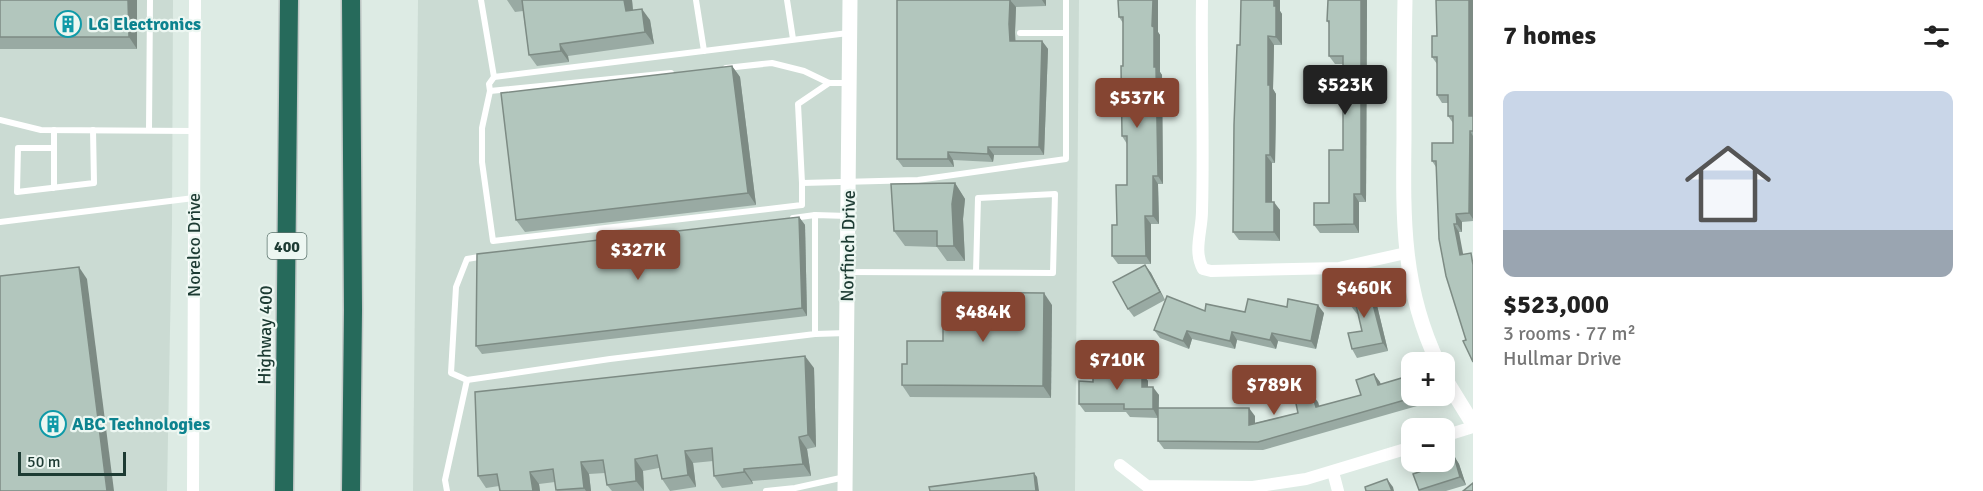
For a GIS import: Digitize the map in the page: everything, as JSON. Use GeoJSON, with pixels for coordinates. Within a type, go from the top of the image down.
{"type":"FeatureCollection","features":[{"type":"Feature","properties":{"kind":"highway","name":"Highway 400"},"geometry":{"type":"LineString","coordinates":[[284,491],[289,0]]}},
{"type":"Feature","properties":{"kind":"highway"},"geometry":{"type":"LineString","coordinates":[[351,0],[353,298],[351,491]]}},
{"type":"Feature","properties":{"kind":"street","name":"Norelco Drive"},"geometry":{"type":"LineString","coordinates":[[193,491],[195,0]]}},
{"type":"Feature","properties":{"kind":"street","name":"Norfinch Drive"},"geometry":{"type":"LineString","coordinates":[[845,484],[850,0]]}},
{"type":"Feature","properties":{"kind":"street"},"geometry":{"type":"LineString","coordinates":[[1202,0],[1202,212],[1198,260],[1203,269],[1211,271],[1339,268],[1406,253]]}},
{"type":"Feature","properties":{"kind":"street"},"geometry":{"type":"LineString","coordinates":[[1405,0],[1406,253],[1416,306],[1432,352]]}},
{"type":"Feature","properties":{"kind":"street"},"geometry":{"type":"LineString","coordinates":[[1455,396],[1473,426],[1455,432]]}},
{"type":"Feature","properties":{"kind":"street"},"geometry":{"type":"LineString","coordinates":[[1120,465],[1147,486],[1253,487],[1280,484],[1334,472],[1401,451]]}},
{"type":"Feature","properties":{"kind":"street"},"geometry":{"type":"LineString","coordinates":[[1334,472],[1338,491]]}},
{"type":"Feature","properties":{"kind":"lane"},"geometry":{"type":"LineString","coordinates":[[149,130],[150,0]]}},
{"type":"Feature","properties":{"kind":"lane"},"geometry":{"type":"LineString","coordinates":[[481,0],[494,77],[489,84],[490,91],[482,128],[482,162],[493,241],[802,205]]}},
{"type":"Feature","properties":{"kind":"lane"},"geometry":{"type":"LineString","coordinates":[[696,0],[704,51]]}},
{"type":"Feature","properties":{"kind":"lane"},"geometry":{"type":"LineString","coordinates":[[787,0],[793,39]]}},
{"type":"Feature","properties":{"kind":"lane"},"geometry":{"type":"LineString","coordinates":[[802,183],[918,180],[1066,159],[1066,0]]}},
{"type":"Feature","properties":{"kind":"lane"},"geometry":{"type":"LineString","coordinates":[[494,77],[850,33]]}},
{"type":"Feature","properties":{"kind":"lane"},"geometry":{"type":"LineString","coordinates":[[1020,33],[1066,33]]}},
{"type":"Feature","properties":{"kind":"lane"},"geometry":{"type":"LineString","coordinates":[[713,69],[772,63],[804,71],[830,83],[850,83]]}},
{"type":"Feature","properties":{"kind":"lane"},"geometry":{"type":"LineString","coordinates":[[490,91],[678,72]]}},
{"type":"Feature","properties":{"kind":"lane"},"geometry":{"type":"LineString","coordinates":[[803,216],[798,104],[830,83]]}},
{"type":"Feature","properties":{"kind":"lane"},"geometry":{"type":"LineString","coordinates":[[0,120],[41,130],[195,130]]}},
{"type":"Feature","properties":{"kind":"lane"},"geometry":{"type":"LineString","coordinates":[[54,130],[54,188]]}},
{"type":"Feature","properties":{"kind":"lane"},"geometry":{"type":"LineString","coordinates":[[54,148],[18,148],[18,192],[94,183],[93,130]]}},
{"type":"Feature","properties":{"kind":"lane"},"geometry":{"type":"LineString","coordinates":[[848,272],[1053,273],[1055,194],[978,198],[976,272]]}},
{"type":"Feature","properties":{"kind":"lane"},"geometry":{"type":"LineString","coordinates":[[0,222],[194,198]]}},
{"type":"Feature","properties":{"kind":"lane"},"geometry":{"type":"LineString","coordinates":[[781,220],[815,215],[848,216]]}},
{"type":"Feature","properties":{"kind":"lane"},"geometry":{"type":"LineString","coordinates":[[815,215],[815,334]]}},
{"type":"Feature","properties":{"kind":"lane"},"geometry":{"type":"LineString","coordinates":[[490,256],[467,259],[456,286],[452,373],[467,380],[610,359],[815,334],[847,333]]}},
{"type":"Feature","properties":{"kind":"lane"},"geometry":{"type":"LineString","coordinates":[[447,491],[445,480],[467,380]]}},
{"type":"Feature","properties":{"kind":"lane"},"geometry":{"type":"LineString","coordinates":[[769,491],[845,484]]}},
{"type":"Feature","properties":{"kind":"shaded area"},"geometry":{"type":"Polygon","coordinates":[[[0,0],[173,0],[167,491],[0,491],[0,0]]]}},
{"type":"Feature","properties":{"kind":"shaded area"},"geometry":{"type":"Polygon","coordinates":[[[418,0],[1079,0],[1075,491],[413,491],[418,0]]]}},
{"type":"Feature","properties":{"kind":"building","name":"LG Electronics"},"geometry":{"type":"Polygon","coordinates":[[[0,0],[128,0],[129,37],[0,37],[0,0]]]}},
{"type":"Feature","properties":{"kind":"building"},"geometry":{"type":"Polygon","coordinates":[[[522,0],[624,0],[626,11],[642,9],[645,32],[560,44],[561,51],[529,55],[522,0]]]}},
{"type":"Feature","properties":{"kind":"building"},"geometry":{"type":"Polygon","coordinates":[[[897,0],[1010,0],[1010,41],[1042,41],[1039,147],[988,147],[988,154],[948,152],[948,159],[897,159],[897,0]]]}},
{"type":"Feature","properties":{"kind":"building"},"geometry":{"type":"Polygon","coordinates":[[[1118,0],[1153,0],[1158,176],[1153,176],[1153,216],[1145,216],[1146,256],[1112,256],[1112,225],[1117,225],[1116,185],[1127,185],[1127,136],[1122,136],[1123,17],[1119,17],[1118,0]]]}},
{"type":"Feature","properties":{"kind":"building"},"geometry":{"type":"Polygon","coordinates":[[[1241,0],[1274,0],[1274,6],[1276,6],[1276,37],[1268,36],[1270,155],[1266,155],[1266,202],[1274,202],[1274,232],[1233,232],[1234,125],[1241,0]]]}},
{"type":"Feature","properties":{"kind":"building"},"geometry":{"type":"Polygon","coordinates":[[[1328,0],[1361,0],[1361,194],[1354,194],[1354,224],[1314,225],[1314,203],[1329,203],[1329,150],[1343,150],[1343,56],[1329,56],[1328,0]]]}},
{"type":"Feature","properties":{"kind":"building"},"geometry":{"type":"Polygon","coordinates":[[[1436,0],[1469,0],[1469,116],[1473,116],[1473,131],[1470,131],[1469,213],[1456,214],[1457,224],[1454,224],[1460,255],[1471,253],[1473,265],[1473,362],[1463,341],[1466,340],[1446,276],[1439,239],[1436,161],[1432,161],[1432,143],[1453,143],[1453,116],[1448,116],[1448,95],[1437,95],[1437,57],[1432,57],[1432,36],[1437,36],[1436,0]]]}},
{"type":"Feature","properties":{"kind":"building"},"geometry":{"type":"Polygon","coordinates":[[[732,66],[748,193],[516,220],[501,93],[732,66]]]}},
{"type":"Feature","properties":{"kind":"building"},"geometry":{"type":"Polygon","coordinates":[[[955,183],[952,204],[954,246],[937,246],[937,231],[894,231],[891,184],[955,183]]]}},
{"type":"Feature","properties":{"kind":"building"},"geometry":{"type":"Polygon","coordinates":[[[799,217],[802,308],[476,346],[477,254],[799,217]]]}},
{"type":"Feature","properties":{"kind":"building"},"geometry":{"type":"Polygon","coordinates":[[[1145,265],[1160,292],[1128,309],[1113,282],[1145,265]]]}},
{"type":"Feature","properties":{"kind":"building","name":"ABC Technologies"},"geometry":{"type":"Polygon","coordinates":[[[79,267],[107,491],[0,491],[0,276],[79,267]]]}},
{"type":"Feature","properties":{"kind":"building"},"geometry":{"type":"Polygon","coordinates":[[[1368,285],[1383,343],[1352,349],[1348,333],[1362,331],[1356,305],[1351,306],[1347,289],[1368,285]]]}},
{"type":"Feature","properties":{"kind":"building"},"geometry":{"type":"Polygon","coordinates":[[[943,292],[1044,293],[1043,386],[902,385],[902,364],[907,364],[907,341],[943,341],[943,292]]]}},
{"type":"Feature","properties":{"kind":"building"},"geometry":{"type":"Polygon","coordinates":[[[1167,296],[1205,311],[1206,304],[1245,312],[1248,299],[1287,307],[1288,299],[1318,305],[1311,341],[1272,333],[1270,340],[1232,332],[1230,341],[1187,331],[1183,341],[1154,330],[1167,296]]]}},
{"type":"Feature","properties":{"kind":"building"},"geometry":{"type":"Polygon","coordinates":[[[805,356],[808,435],[799,437],[803,464],[744,469],[744,472],[714,476],[712,448],[685,451],[688,475],[662,479],[657,455],[635,459],[636,481],[607,485],[603,460],[581,462],[584,488],[556,490],[553,469],[530,472],[533,491],[500,491],[497,474],[478,476],[475,392],[805,356]]]}},
{"type":"Feature","properties":{"kind":"building"},"geometry":{"type":"Polygon","coordinates":[[[1142,373],[1142,387],[1153,387],[1153,409],[1124,409],[1124,404],[1079,404],[1079,381],[1093,382],[1093,374],[1142,373]]]}},
{"type":"Feature","properties":{"kind":"building"},"geometry":{"type":"Polygon","coordinates":[[[1374,374],[1378,385],[1401,378],[1401,401],[1258,442],[1158,441],[1158,408],[1249,408],[1249,425],[1298,413],[1295,399],[1312,394],[1316,407],[1361,395],[1356,380],[1374,374]]]}},
{"type":"Feature","properties":{"kind":"building"},"geometry":{"type":"Polygon","coordinates":[[[1455,460],[1460,477],[1419,490],[1413,474],[1455,472],[1455,460]]]}},
{"type":"Feature","properties":{"kind":"building"},"geometry":{"type":"Polygon","coordinates":[[[1034,473],[1036,491],[930,491],[929,487],[1034,473]]]}},
{"type":"Feature","properties":{"kind":"building"},"geometry":{"type":"Polygon","coordinates":[[[1387,479],[1392,491],[1366,491],[1365,487],[1387,479]]]}},
{"type":"Feature","properties":{"kind":"building"},"geometry":{"type":"Polygon","coordinates":[[[1473,483],[1473,491],[1463,491],[1473,483]]]}},
{"type":"Feature","properties":{"kind":"place","name":"LG Electronics"},"geometry":{"type":"Point","coordinates":[68,24]}},
{"type":"Feature","properties":{"kind":"place","name":"ABC Technologies"},"geometry":{"type":"Point","coordinates":[53,424]}}]}
